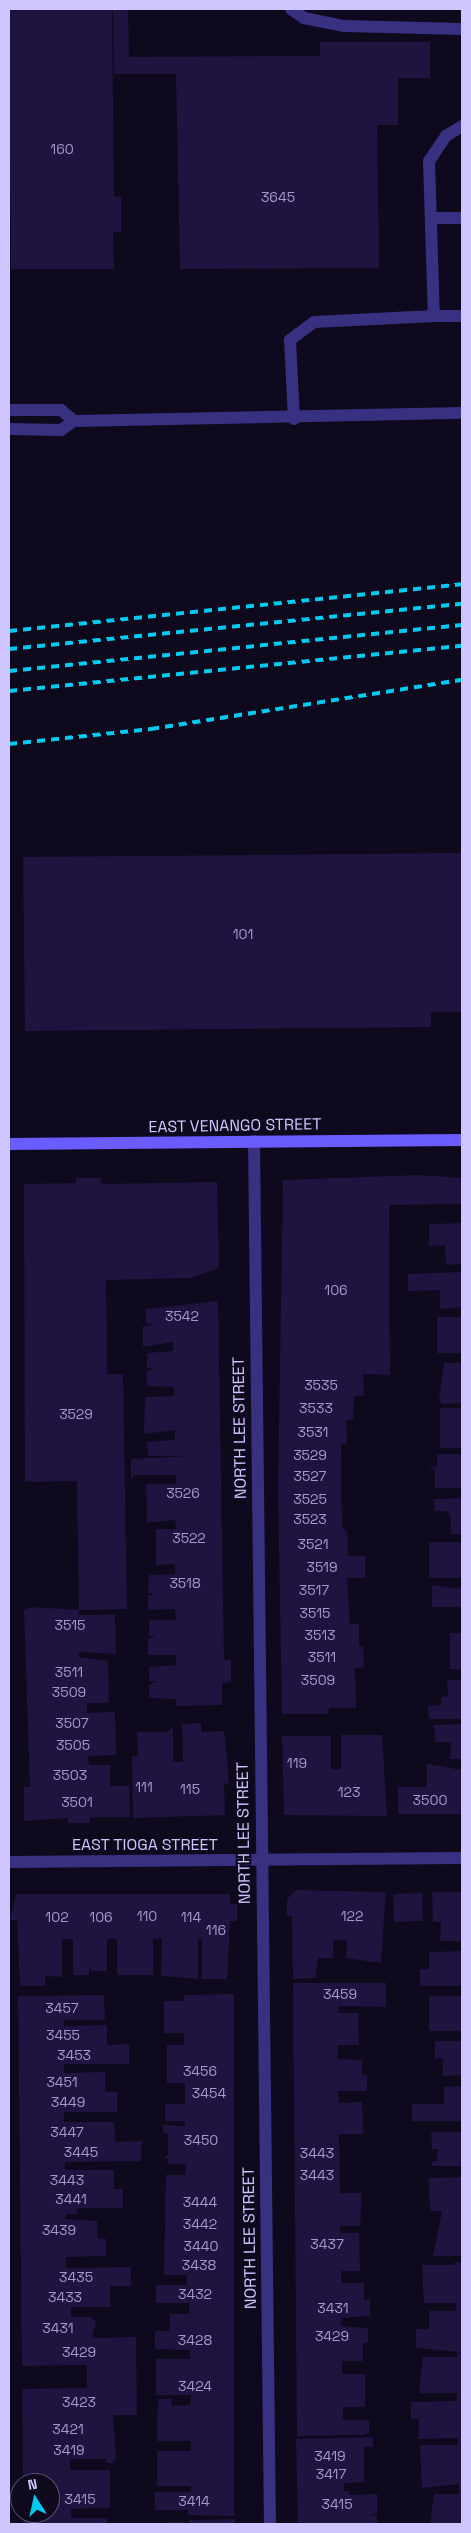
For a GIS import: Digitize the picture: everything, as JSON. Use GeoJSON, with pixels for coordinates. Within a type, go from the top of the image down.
{"type":"FeatureCollection","features":[{"type":"Feature","properties":{"kind":"main road","name":"EAST VENANGO STREET"},"geometry":{"type":"LineString","coordinates":[[9,1144],[462,1140]]}},
{"type":"Feature","properties":{"kind":"street"},"geometry":{"type":"LineString","coordinates":[[291,9],[304,18],[344,26],[462,29]]}},
{"type":"Feature","properties":{"kind":"street"},"geometry":{"type":"LineString","coordinates":[[434,316],[429,161],[446,136],[462,126]]}},
{"type":"Feature","properties":{"kind":"street"},"geometry":{"type":"LineString","coordinates":[[431,218],[462,218]]}},
{"type":"Feature","properties":{"kind":"street"},"geometry":{"type":"LineString","coordinates":[[294,419],[290,340],[314,322],[462,316]]}},
{"type":"Feature","properties":{"kind":"street"},"geometry":{"type":"LineString","coordinates":[[9,410],[61,410],[74,421]]}},
{"type":"Feature","properties":{"kind":"street"},"geometry":{"type":"LineString","coordinates":[[9,429],[61,430],[74,421],[294,419],[462,413]]}},
{"type":"Feature","properties":{"kind":"street","name":"NORTH LEE STREET"},"geometry":{"type":"LineString","coordinates":[[254,1141],[270,2524]]}},
{"type":"Feature","properties":{"kind":"street","name":"EAST TIOGA STREET"},"geometry":{"type":"LineString","coordinates":[[9,1862],[462,1858]]}},
{"type":"Feature","properties":{"kind":"building"},"geometry":{"type":"Polygon","coordinates":[[[9,9],[112,9],[114,197],[121,196],[121,232],[113,232],[114,269],[11,269],[9,9]]]}},
{"type":"Feature","properties":{"kind":"building"},"geometry":{"type":"Polygon","coordinates":[[[113,9],[128,9],[129,57],[320,56],[320,42],[430,42],[430,78],[398,78],[398,125],[377,125],[379,268],[180,269],[176,74],[114,74],[113,9]]]}},
{"type":"Feature","properties":{"kind":"building"},"geometry":{"type":"Polygon","coordinates":[[[462,853],[462,1012],[431,1012],[431,1027],[25,1031],[23,857],[462,853]]]}},
{"type":"Feature","properties":{"kind":"building"},"geometry":{"type":"Polygon","coordinates":[[[419,1175],[462,1178],[462,1204],[389,1205],[390,1375],[363,1374],[364,1396],[354,1396],[353,1420],[346,1420],[347,1444],[341,1444],[342,1527],[347,1532],[348,1556],[365,1556],[365,1578],[347,1578],[350,1624],[359,1624],[359,1646],[363,1646],[364,1667],[355,1668],[356,1708],[329,1708],[328,1714],[282,1714],[278,1487],[283,1180],[419,1175]]]}},
{"type":"Feature","properties":{"kind":"building"},"geometry":{"type":"Polygon","coordinates":[[[76,1178],[101,1178],[101,1184],[217,1182],[219,1268],[191,1278],[106,1280],[107,1374],[123,1374],[127,1609],[79,1610],[77,1481],[25,1482],[24,1184],[76,1183],[76,1178]]]}},
{"type":"Feature","properties":{"kind":"building"},"geometry":{"type":"Polygon","coordinates":[[[462,1223],[462,1264],[446,1265],[445,1245],[429,1246],[429,1224],[462,1223]]]}},
{"type":"Feature","properties":{"kind":"building"},"geometry":{"type":"Polygon","coordinates":[[[462,1272],[462,1307],[440,1309],[440,1290],[408,1291],[408,1274],[462,1272]]]}},
{"type":"Feature","properties":{"kind":"building"},"geometry":{"type":"Polygon","coordinates":[[[218,1301],[224,1660],[231,1659],[231,1682],[222,1683],[222,1705],[177,1706],[176,1699],[149,1698],[149,1685],[157,1681],[149,1681],[149,1667],[176,1665],[176,1655],[148,1655],[148,1639],[156,1636],[149,1636],[149,1620],[176,1620],[175,1609],[148,1610],[148,1595],[155,1595],[148,1592],[149,1575],[175,1574],[175,1564],[156,1565],[156,1529],[176,1529],[175,1520],[147,1523],[146,1484],[176,1484],[176,1475],[135,1475],[131,1480],[131,1459],[191,1456],[148,1456],[147,1442],[175,1440],[175,1430],[144,1434],[145,1397],[174,1396],[174,1387],[147,1386],[146,1371],[154,1368],[147,1368],[147,1353],[173,1351],[173,1342],[143,1347],[143,1326],[153,1325],[146,1323],[146,1309],[218,1301]]]}},
{"type":"Feature","properties":{"kind":"building"},"geometry":{"type":"Polygon","coordinates":[[[437,1317],[462,1317],[462,1353],[437,1353],[437,1317]]]}},
{"type":"Feature","properties":{"kind":"building"},"geometry":{"type":"Polygon","coordinates":[[[444,1363],[462,1363],[462,1403],[443,1404],[439,1400],[444,1363]]]}},
{"type":"Feature","properties":{"kind":"building"},"geometry":{"type":"Polygon","coordinates":[[[440,1408],[462,1408],[462,1448],[440,1448],[440,1408]]]}},
{"type":"Feature","properties":{"kind":"building"},"geometry":{"type":"Polygon","coordinates":[[[437,1454],[462,1454],[462,1488],[435,1488],[435,1471],[429,1466],[437,1467],[437,1454]]]}},
{"type":"Feature","properties":{"kind":"building"},"geometry":{"type":"Polygon","coordinates":[[[462,1498],[462,1534],[451,1534],[451,1517],[447,1511],[435,1511],[434,1499],[462,1498]]]}},
{"type":"Feature","properties":{"kind":"building"},"geometry":{"type":"Polygon","coordinates":[[[429,1542],[462,1542],[462,1578],[429,1578],[429,1542]]]}},
{"type":"Feature","properties":{"kind":"building"},"geometry":{"type":"Polygon","coordinates":[[[432,1585],[462,1589],[462,1607],[432,1607],[432,1585]]]}},
{"type":"Feature","properties":{"kind":"building"},"geometry":{"type":"Polygon","coordinates":[[[31,1607],[79,1610],[79,1615],[115,1615],[116,1654],[79,1652],[79,1657],[108,1661],[109,1703],[87,1703],[87,1713],[115,1712],[116,1755],[88,1756],[89,1765],[110,1765],[110,1786],[129,1786],[130,1817],[90,1817],[90,1823],[68,1823],[68,1818],[24,1821],[24,1787],[30,1787],[24,1610],[31,1607]]]}},
{"type":"Feature","properties":{"kind":"building"},"geometry":{"type":"Polygon","coordinates":[[[450,1633],[462,1633],[462,1669],[450,1669],[450,1633]]]}},
{"type":"Feature","properties":{"kind":"building"},"geometry":{"type":"Polygon","coordinates":[[[447,1680],[462,1680],[462,1719],[429,1719],[428,1706],[441,1705],[441,1697],[448,1696],[447,1680]]]}},
{"type":"Feature","properties":{"kind":"building"},"geometry":{"type":"Polygon","coordinates":[[[201,1723],[201,1732],[223,1731],[225,1738],[229,1784],[224,1783],[225,1815],[133,1818],[132,1756],[138,1756],[137,1732],[167,1732],[173,1727],[173,1762],[183,1762],[182,1724],[201,1723]]]}},
{"type":"Feature","properties":{"kind":"building"},"geometry":{"type":"Polygon","coordinates":[[[462,1724],[462,1759],[450,1759],[451,1742],[435,1742],[434,1725],[462,1724]]]}},
{"type":"Feature","properties":{"kind":"building"},"geometry":{"type":"Polygon","coordinates":[[[341,1735],[382,1735],[387,1816],[284,1815],[282,1736],[331,1736],[331,1769],[341,1769],[341,1735]]]}},
{"type":"Feature","properties":{"kind":"building"},"geometry":{"type":"Polygon","coordinates":[[[427,1764],[462,1770],[462,1814],[398,1814],[398,1787],[427,1787],[427,1764]]]}},
{"type":"Feature","properties":{"kind":"building"},"geometry":{"type":"Polygon","coordinates":[[[296,1890],[386,1892],[381,1963],[346,1958],[347,1940],[333,1940],[333,1958],[318,1958],[315,1978],[293,1979],[292,1916],[287,1916],[287,1899],[296,1890]]]}},
{"type":"Feature","properties":{"kind":"building"},"geometry":{"type":"Polygon","coordinates":[[[432,1892],[462,1892],[462,1941],[440,1941],[441,1922],[433,1922],[432,1892]]]}},
{"type":"Feature","properties":{"kind":"building"},"geometry":{"type":"Polygon","coordinates":[[[422,1893],[423,1921],[394,1922],[393,1894],[422,1893]]]}},
{"type":"Feature","properties":{"kind":"building"},"geometry":{"type":"Polygon","coordinates":[[[16,1894],[230,1894],[230,1904],[237,1904],[237,1921],[230,1921],[227,1979],[202,1979],[202,1939],[198,1939],[198,1979],[161,1976],[162,1938],[153,1939],[153,1975],[117,1975],[117,1939],[107,1939],[107,1971],[92,1971],[89,1965],[89,1975],[73,1975],[73,1939],[62,1939],[62,1977],[45,1976],[45,1986],[20,1986],[17,1920],[10,1920],[16,1894]]]}},
{"type":"Feature","properties":{"kind":"building"},"geometry":{"type":"Polygon","coordinates":[[[462,1951],[462,1986],[420,1986],[420,1969],[429,1969],[429,1952],[462,1951]]]}},
{"type":"Feature","properties":{"kind":"building"},"geometry":{"type":"Polygon","coordinates":[[[293,1983],[386,1983],[386,2007],[339,2006],[338,2013],[358,2013],[359,2045],[338,2045],[338,2059],[362,2060],[362,2075],[367,2075],[367,2091],[338,2091],[339,2103],[362,2102],[363,2134],[339,2134],[340,2193],[362,2193],[360,2226],[340,2226],[340,2233],[359,2233],[360,2271],[341,2271],[341,2283],[364,2283],[364,2300],[370,2299],[370,2316],[341,2318],[341,2326],[368,2328],[368,2343],[363,2343],[363,2361],[342,2361],[342,2374],[365,2374],[365,2407],[343,2407],[343,2420],[369,2420],[369,2433],[364,2435],[297,2436],[293,1983]]]}},
{"type":"Feature","properties":{"kind":"building"},"geometry":{"type":"Polygon","coordinates":[[[234,1994],[234,2516],[188,2515],[188,2510],[155,2510],[155,2492],[191,2492],[191,2486],[157,2486],[157,2451],[191,2451],[191,2441],[157,2441],[158,2399],[172,2399],[171,2406],[190,2405],[191,2401],[191,2395],[156,2395],[156,2359],[190,2359],[190,2350],[155,2349],[155,2331],[170,2331],[170,2314],[189,2314],[189,2303],[156,2303],[156,2285],[187,2285],[187,2275],[164,2275],[166,2175],[185,2175],[186,2164],[168,2164],[168,2158],[163,2159],[168,2154],[168,2133],[163,2133],[163,2125],[185,2126],[185,2121],[165,2121],[165,2104],[185,2104],[185,2083],[167,2083],[167,2045],[184,2045],[184,2033],[164,2033],[164,2001],[184,2001],[184,1995],[234,1994]]]}},
{"type":"Feature","properties":{"kind":"building"},"geometry":{"type":"Polygon","coordinates":[[[104,1995],[105,2020],[64,2020],[64,2026],[107,2025],[107,2045],[129,2044],[129,2064],[64,2064],[64,2073],[105,2072],[105,2092],[117,2092],[117,2112],[64,2112],[64,2122],[114,2122],[115,2142],[142,2141],[141,2161],[65,2162],[65,2170],[114,2170],[114,2189],[123,2189],[123,2208],[77,2208],[77,2214],[66,2214],[65,2219],[97,2221],[98,2238],[106,2239],[106,2256],[66,2257],[66,2268],[131,2267],[131,2286],[110,2286],[110,2307],[71,2307],[71,2317],[91,2317],[96,2322],[92,2338],[136,2337],[137,2415],[113,2415],[116,2458],[112,2463],[106,2463],[106,2459],[70,2459],[70,2470],[110,2470],[110,2508],[71,2509],[71,2518],[107,2518],[107,2524],[23,2524],[60,2523],[60,2473],[23,2473],[22,2389],[87,2388],[87,2365],[22,2366],[18,1996],[104,1995]]]}},
{"type":"Feature","properties":{"kind":"building"},"geometry":{"type":"Polygon","coordinates":[[[429,1996],[462,1996],[462,2031],[429,2031],[429,1996]]]}},
{"type":"Feature","properties":{"kind":"building"},"geometry":{"type":"Polygon","coordinates":[[[435,2041],[462,2041],[462,2075],[443,2076],[443,2058],[435,2059],[435,2041]]]}},
{"type":"Feature","properties":{"kind":"building"},"geometry":{"type":"Polygon","coordinates":[[[462,2086],[462,2121],[412,2121],[412,2104],[444,2104],[444,2087],[462,2086]]]}},
{"type":"Feature","properties":{"kind":"building"},"geometry":{"type":"Polygon","coordinates":[[[431,2132],[462,2132],[462,2166],[432,2166],[432,2161],[437,2161],[438,2149],[432,2149],[431,2132]]]}},
{"type":"Feature","properties":{"kind":"building"},"geometry":{"type":"Polygon","coordinates":[[[462,2177],[462,2256],[433,2256],[442,2211],[430,2211],[429,2178],[462,2177]]]}},
{"type":"Feature","properties":{"kind":"building"},"geometry":{"type":"Polygon","coordinates":[[[455,2262],[462,2262],[462,2352],[416,2348],[416,2329],[429,2329],[429,2311],[456,2311],[456,2303],[424,2303],[422,2265],[455,2265],[455,2262]]]}},
{"type":"Feature","properties":{"kind":"building"},"geometry":{"type":"Polygon","coordinates":[[[457,2353],[462,2353],[462,2524],[430,2524],[434,2494],[459,2494],[459,2484],[422,2488],[420,2445],[458,2445],[458,2438],[418,2439],[419,2419],[411,2419],[411,2402],[457,2401],[457,2393],[419,2393],[423,2357],[457,2357],[457,2353]]]}},
{"type":"Feature","properties":{"kind":"building"},"geometry":{"type":"Polygon","coordinates":[[[373,2437],[373,2447],[364,2447],[364,2482],[344,2483],[344,2491],[349,2491],[349,2495],[377,2494],[377,2513],[368,2516],[377,2515],[377,2524],[298,2524],[296,2439],[373,2437]]]}},
{"type":"Feature","properties":{"kind":"building"},"geometry":{"type":"Polygon","coordinates":[[[235,2519],[235,2524],[189,2524],[189,2520],[235,2519]]]}},
{"type":"Feature","properties":{"kind":"building"},"geometry":{"type":"Polygon","coordinates":[[[167,2522],[184,2522],[184,2524],[167,2524],[167,2522]]]}},
{"type":"Feature","properties":{"kind":"railway"},"geometry":{"type":"LineString","coordinates":[[9,631],[462,584]]}},
{"type":"Feature","properties":{"kind":"railway"},"geometry":{"type":"LineString","coordinates":[[9,649],[462,604]]}},
{"type":"Feature","properties":{"kind":"railway"},"geometry":{"type":"LineString","coordinates":[[9,671],[462,625]]}},
{"type":"Feature","properties":{"kind":"railway"},"geometry":{"type":"LineString","coordinates":[[9,691],[462,646]]}},
{"type":"Feature","properties":{"kind":"railway"},"geometry":{"type":"LineString","coordinates":[[9,744],[151,729],[462,680]]}}]}
